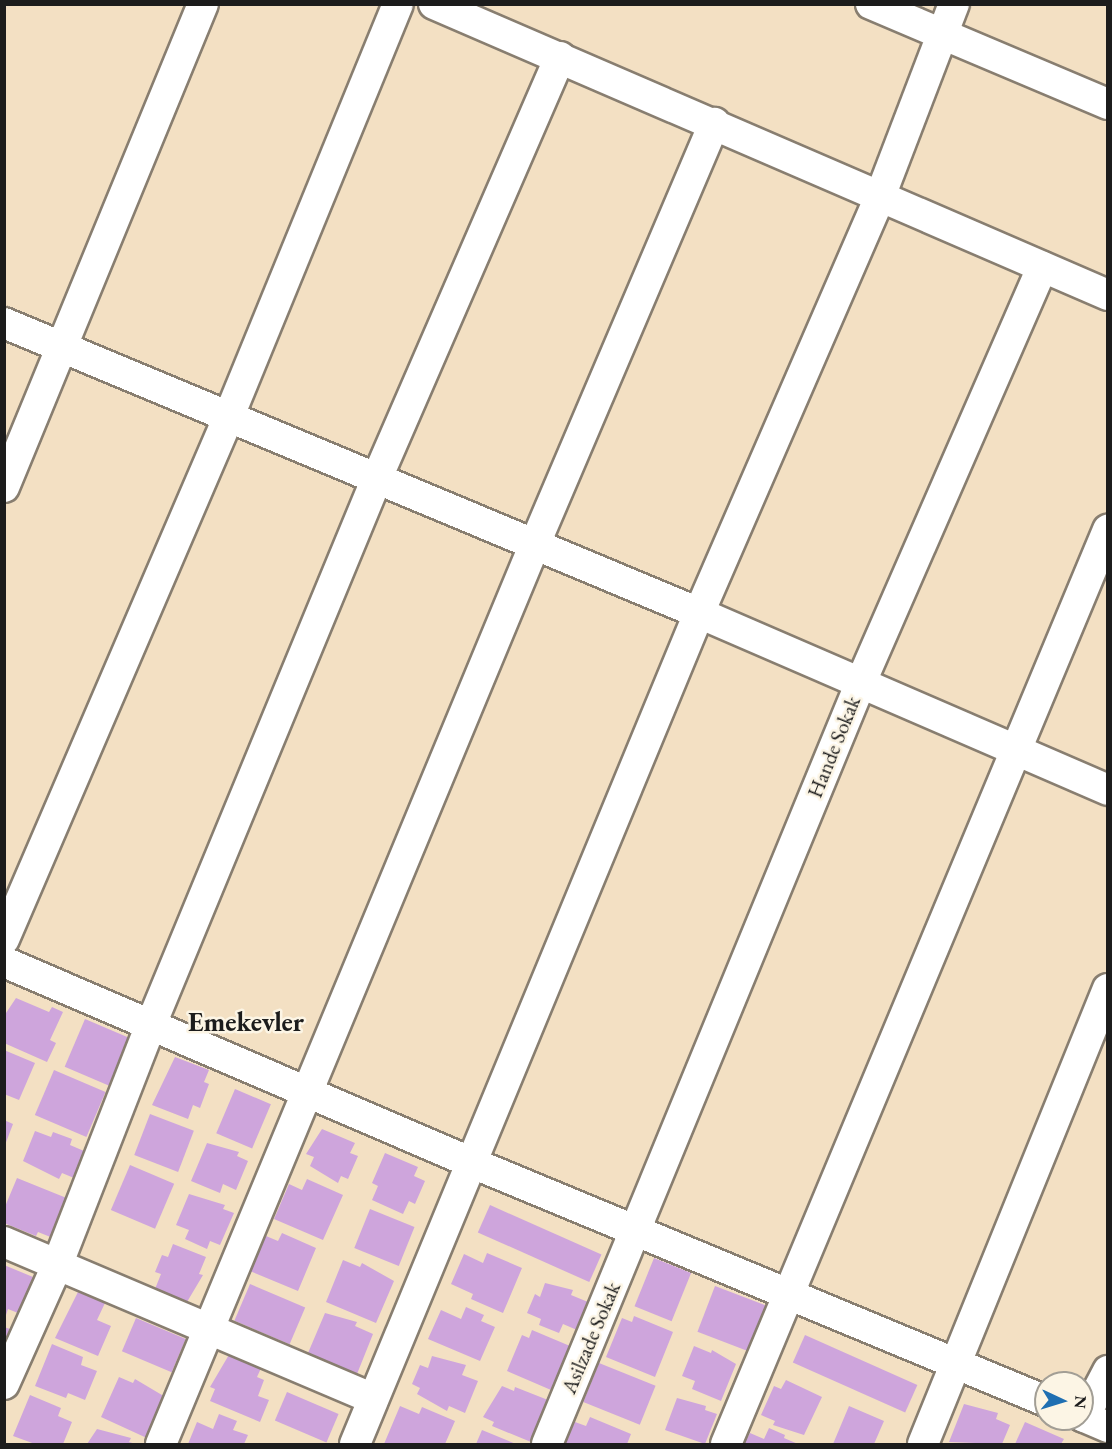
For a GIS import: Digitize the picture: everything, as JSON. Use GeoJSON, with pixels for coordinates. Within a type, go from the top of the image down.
{"type":"FeatureCollection","features":[{"type":"Feature","properties":{"kind":"street"},"geometry":{"type":"LineString","coordinates":[[4,487],[203,4]]}},
{"type":"Feature","properties":{"kind":"street"},"geometry":{"type":"LineString","coordinates":[[4,939],[229,416],[398,4]]}},
{"type":"Feature","properties":{"kind":"street"},"geometry":{"type":"LineString","coordinates":[[434,4],[881,194],[1107,295]]}},
{"type":"Feature","properties":{"kind":"street"},"geometry":{"type":"LineString","coordinates":[[871,4],[1107,104]]}},
{"type":"Feature","properties":{"kind":"street"},"geometry":{"type":"LineString","coordinates":[[355,1444],[699,613],[881,194],[954,4]]}},
{"type":"Feature","properties":{"kind":"street"},"geometry":{"type":"LineString","coordinates":[[4,1384],[58,1263],[152,1022],[377,478],[560,57]]}},
{"type":"Feature","properties":{"kind":"street"},"geometry":{"type":"LineString","coordinates":[[161,1444],[534,546],[714,123]]}},
{"type":"Feature","properties":{"kind":"street","name":"Hande Sokak"},"geometry":{"type":"LineString","coordinates":[[636,1230],[861,682],[1042,267]]}},
{"type":"Feature","properties":{"kind":"street"},"geometry":{"type":"LineString","coordinates":[[4,323],[699,613],[1015,748],[1107,790]]}},
{"type":"Feature","properties":{"kind":"street"},"geometry":{"type":"LineString","coordinates":[[726,1444],[1107,530]]}},
{"type":"Feature","properties":{"kind":"street"},"geometry":{"type":"LineString","coordinates":[[4,962],[152,1022],[470,1162],[790,1292],[1034,1396]]}},
{"type":"Feature","properties":{"kind":"street"},"geometry":{"type":"LineString","coordinates":[[923,1444],[1107,989]]}},
{"type":"Feature","properties":{"kind":"street","name":"Asilzade Sokak"},"geometry":{"type":"LineString","coordinates":[[547,1444],[636,1230]]}},
{"type":"Feature","properties":{"kind":"street"},"geometry":{"type":"LineString","coordinates":[[4,1242],[58,1263],[373,1399]]}},
{"type":"Feature","properties":{"kind":"street"},"geometry":{"type":"LineString","coordinates":[[1094,1411],[1107,1371]]}},
{"type":"Feature","properties":{"kind":"building"},"geometry":{"type":"Polygon","coordinates":[[[16,998],[49,1012],[52,1007],[63,1012],[50,1040],[56,1043],[47,1062],[4,1043],[4,1016],[16,998]]]}},
{"type":"Feature","properties":{"kind":"building"},"geometry":{"type":"Polygon","coordinates":[[[85,1019],[130,1038],[110,1086],[65,1067],[85,1019]]]}},
{"type":"Feature","properties":{"kind":"building"},"geometry":{"type":"Polygon","coordinates":[[[4,1050],[35,1063],[19,1100],[4,1094],[4,1050]]]}},
{"type":"Feature","properties":{"kind":"building"},"geometry":{"type":"Polygon","coordinates":[[[175,1057],[209,1070],[204,1082],[209,1084],[200,1108],[193,1105],[188,1119],[152,1105],[175,1057]]]}},
{"type":"Feature","properties":{"kind":"building"},"geometry":{"type":"Polygon","coordinates":[[[54,1070],[106,1092],[86,1137],[35,1115],[54,1070]]]}},
{"type":"Feature","properties":{"kind":"building"},"geometry":{"type":"Polygon","coordinates":[[[235,1089],[271,1104],[252,1148],[216,1133],[235,1089]]]}},
{"type":"Feature","properties":{"kind":"building"},"geometry":{"type":"Polygon","coordinates":[[[150,1114],[194,1131],[178,1172],[134,1155],[150,1114]]]}},
{"type":"Feature","properties":{"kind":"building"},"geometry":{"type":"Polygon","coordinates":[[[4,1120],[13,1124],[5,1145],[4,1145],[4,1120]]]}},
{"type":"Feature","properties":{"kind":"building"},"geometry":{"type":"Polygon","coordinates":[[[322,1129],[355,1143],[350,1153],[358,1156],[348,1179],[341,1176],[338,1183],[310,1166],[314,1157],[306,1154],[322,1129]]]}},
{"type":"Feature","properties":{"kind":"building"},"geometry":{"type":"Polygon","coordinates":[[[35,1131],[51,1137],[53,1132],[72,1139],[70,1145],[84,1151],[74,1178],[62,1173],[59,1179],[23,1161],[35,1131]]]}},
{"type":"Feature","properties":{"kind":"building"},"geometry":{"type":"Polygon","coordinates":[[[207,1143],[239,1152],[237,1156],[248,1161],[236,1190],[223,1184],[220,1193],[191,1181],[207,1143]]]}},
{"type":"Feature","properties":{"kind":"building"},"geometry":{"type":"Polygon","coordinates":[[[385,1153],[418,1167],[414,1176],[425,1181],[415,1204],[409,1201],[403,1214],[372,1200],[378,1186],[372,1183],[385,1153]]]}},
{"type":"Feature","properties":{"kind":"building"},"geometry":{"type":"Polygon","coordinates":[[[130,1165],[174,1184],[155,1229],[111,1210],[130,1165]]]}},
{"type":"Feature","properties":{"kind":"building"},"geometry":{"type":"Polygon","coordinates":[[[17,1178],[69,1199],[53,1238],[38,1232],[36,1236],[4,1223],[4,1209],[17,1178]]]}},
{"type":"Feature","properties":{"kind":"building"},"geometry":{"type":"Polygon","coordinates":[[[307,1179],[343,1195],[323,1240],[274,1219],[289,1184],[302,1190],[307,1179]]]}},
{"type":"Feature","properties":{"kind":"building"},"geometry":{"type":"Polygon","coordinates":[[[189,1194],[225,1205],[223,1209],[234,1213],[220,1245],[210,1241],[207,1249],[185,1239],[189,1230],[176,1225],[189,1194]]]}},
{"type":"Feature","properties":{"kind":"building"},"geometry":{"type":"Polygon","coordinates":[[[490,1205],[601,1255],[589,1282],[478,1232],[490,1205]]]}},
{"type":"Feature","properties":{"kind":"building"},"geometry":{"type":"Polygon","coordinates":[[[370,1209],[415,1227],[399,1266],[354,1248],[370,1209]]]}},
{"type":"Feature","properties":{"kind":"building"},"geometry":{"type":"Polygon","coordinates":[[[282,1233],[316,1248],[298,1291],[250,1271],[266,1236],[278,1241],[282,1233]]]}},
{"type":"Feature","properties":{"kind":"building"},"geometry":{"type":"Polygon","coordinates":[[[173,1244],[206,1257],[199,1274],[203,1275],[187,1302],[155,1289],[161,1274],[155,1272],[162,1255],[168,1257],[173,1244]]]}},
{"type":"Feature","properties":{"kind":"building"},"geometry":{"type":"Polygon","coordinates":[[[487,1253],[522,1268],[503,1313],[471,1299],[473,1294],[451,1284],[464,1254],[483,1263],[487,1253]]]}},
{"type":"Feature","properties":{"kind":"building"},"geometry":{"type":"Polygon","coordinates":[[[654,1258],[691,1273],[672,1321],[635,1306],[654,1258]]]}},
{"type":"Feature","properties":{"kind":"building"},"geometry":{"type":"Polygon","coordinates":[[[343,1260],[360,1267],[362,1263],[394,1281],[376,1323],[326,1302],[343,1260]]]}},
{"type":"Feature","properties":{"kind":"building"},"geometry":{"type":"Polygon","coordinates":[[[4,1265],[33,1277],[18,1313],[8,1309],[5,1318],[4,1265]]]}},
{"type":"Feature","properties":{"kind":"building"},"geometry":{"type":"Polygon","coordinates":[[[545,1283],[573,1290],[571,1295],[588,1302],[577,1330],[563,1324],[559,1333],[539,1325],[541,1319],[527,1313],[535,1294],[540,1297],[545,1283]]]}},
{"type":"Feature","properties":{"kind":"building"},"geometry":{"type":"Polygon","coordinates":[[[250,1284],[305,1307],[290,1344],[234,1321],[250,1284]]]}},
{"type":"Feature","properties":{"kind":"building"},"geometry":{"type":"Polygon","coordinates":[[[715,1286],[769,1307],[752,1353],[697,1332],[715,1286]]]}},
{"type":"Feature","properties":{"kind":"building"},"geometry":{"type":"Polygon","coordinates":[[[78,1292],[105,1303],[97,1320],[111,1326],[98,1356],[55,1338],[78,1292]]]}},
{"type":"Feature","properties":{"kind":"building"},"geometry":{"type":"Polygon","coordinates":[[[466,1307],[484,1315],[481,1321],[495,1327],[480,1361],[428,1339],[441,1310],[461,1319],[466,1307]]]}},
{"type":"Feature","properties":{"kind":"building"},"geometry":{"type":"Polygon","coordinates":[[[325,1313],[357,1322],[355,1326],[373,1334],[357,1374],[308,1353],[325,1313]]]}},
{"type":"Feature","properties":{"kind":"building"},"geometry":{"type":"Polygon","coordinates":[[[634,1316],[673,1332],[655,1377],[606,1357],[622,1318],[632,1322],[634,1316]]]}},
{"type":"Feature","properties":{"kind":"building"},"geometry":{"type":"Polygon","coordinates":[[[136,1318],[186,1339],[172,1372],[122,1351],[136,1318]]]}},
{"type":"Feature","properties":{"kind":"building"},"geometry":{"type":"Polygon","coordinates":[[[4,1327],[10,1329],[4,1342],[4,1327]]]}},
{"type":"Feature","properties":{"kind":"building"},"geometry":{"type":"Polygon","coordinates":[[[532,1330],[570,1346],[551,1390],[507,1371],[522,1335],[529,1338],[532,1330]]]}},
{"type":"Feature","properties":{"kind":"building"},"geometry":{"type":"Polygon","coordinates":[[[805,1335],[917,1385],[905,1412],[793,1362],[805,1335]]]}},
{"type":"Feature","properties":{"kind":"building"},"geometry":{"type":"Polygon","coordinates":[[[52,1344],[83,1357],[81,1365],[97,1371],[85,1400],[68,1393],[66,1398],[35,1386],[52,1344]]]}},
{"type":"Feature","properties":{"kind":"building"},"geometry":{"type":"Polygon","coordinates":[[[694,1346],[711,1353],[712,1350],[736,1364],[721,1401],[692,1389],[695,1381],[682,1376],[694,1346]]]}},
{"type":"Feature","properties":{"kind":"building"},"geometry":{"type":"Polygon","coordinates":[[[230,1353],[262,1366],[257,1377],[264,1380],[258,1396],[269,1400],[260,1422],[210,1401],[215,1389],[210,1387],[230,1353]]]}},
{"type":"Feature","properties":{"kind":"building"},"geometry":{"type":"Polygon","coordinates":[[[432,1356],[466,1365],[462,1375],[478,1381],[465,1413],[449,1406],[447,1411],[417,1394],[420,1388],[412,1384],[420,1365],[428,1368],[432,1356]]]}},
{"type":"Feature","properties":{"kind":"building"},"geometry":{"type":"Polygon","coordinates":[[[599,1363],[656,1386],[640,1425],[583,1402],[599,1363]]]}},
{"type":"Feature","properties":{"kind":"building"},"geometry":{"type":"Polygon","coordinates":[[[119,1377],[133,1383],[135,1379],[167,1398],[149,1439],[101,1417],[119,1377]]]}},
{"type":"Feature","properties":{"kind":"building"},"geometry":{"type":"Polygon","coordinates":[[[786,1380],[822,1397],[804,1435],[773,1425],[775,1421],[761,1415],[774,1386],[781,1389],[786,1380]]]}},
{"type":"Feature","properties":{"kind":"building"},"geometry":{"type":"Polygon","coordinates":[[[502,1386],[514,1391],[515,1387],[548,1400],[531,1442],[492,1426],[494,1422],[483,1417],[502,1386]]]}},
{"type":"Feature","properties":{"kind":"building"},"geometry":{"type":"Polygon","coordinates":[[[287,1392],[339,1414],[326,1442],[275,1421],[287,1392]]]}},
{"type":"Feature","properties":{"kind":"building"},"geometry":{"type":"Polygon","coordinates":[[[30,1395],[61,1408],[58,1416],[72,1422],[63,1444],[35,1444],[13,1436],[30,1395]]]}},
{"type":"Feature","properties":{"kind":"building"},"geometry":{"type":"Polygon","coordinates":[[[677,1398],[706,1406],[705,1410],[717,1414],[705,1444],[665,1430],[677,1398]]]}},
{"type":"Feature","properties":{"kind":"building"},"geometry":{"type":"Polygon","coordinates":[[[964,1404],[998,1413],[996,1419],[1010,1425],[1002,1444],[949,1442],[964,1404]]]}},
{"type":"Feature","properties":{"kind":"building"},"geometry":{"type":"Polygon","coordinates":[[[400,1406],[419,1414],[422,1407],[455,1421],[445,1444],[384,1444],[400,1406]]]}},
{"type":"Feature","properties":{"kind":"building"},"geometry":{"type":"Polygon","coordinates":[[[849,1406],[884,1421],[874,1444],[833,1444],[849,1406]]]}},
{"type":"Feature","properties":{"kind":"building"},"geometry":{"type":"Polygon","coordinates":[[[219,1414],[237,1421],[233,1430],[248,1435],[244,1444],[188,1444],[197,1422],[213,1429],[219,1414]]]}},
{"type":"Feature","properties":{"kind":"building"},"geometry":{"type":"Polygon","coordinates":[[[590,1417],[631,1434],[627,1444],[565,1444],[575,1422],[586,1426],[590,1417]]]}},
{"type":"Feature","properties":{"kind":"building"},"geometry":{"type":"Polygon","coordinates":[[[1025,1422],[1034,1426],[1034,1431],[1046,1431],[1064,1439],[1061,1444],[1015,1444],[1025,1422]]]}},
{"type":"Feature","properties":{"kind":"building"},"geometry":{"type":"Polygon","coordinates":[[[769,1428],[798,1444],[744,1444],[750,1433],[764,1439],[769,1428]]]}},
{"type":"Feature","properties":{"kind":"building"},"geometry":{"type":"Polygon","coordinates":[[[97,1429],[131,1438],[129,1442],[136,1444],[87,1444],[97,1429]]]}},
{"type":"Feature","properties":{"kind":"building"},"geometry":{"type":"Polygon","coordinates":[[[482,1430],[516,1444],[476,1444],[482,1430]]]}},
{"type":"Feature","properties":{"kind":"district","name":"Emekevler"},"geometry":{"type":"Point","coordinates":[246,1022]}}]}
